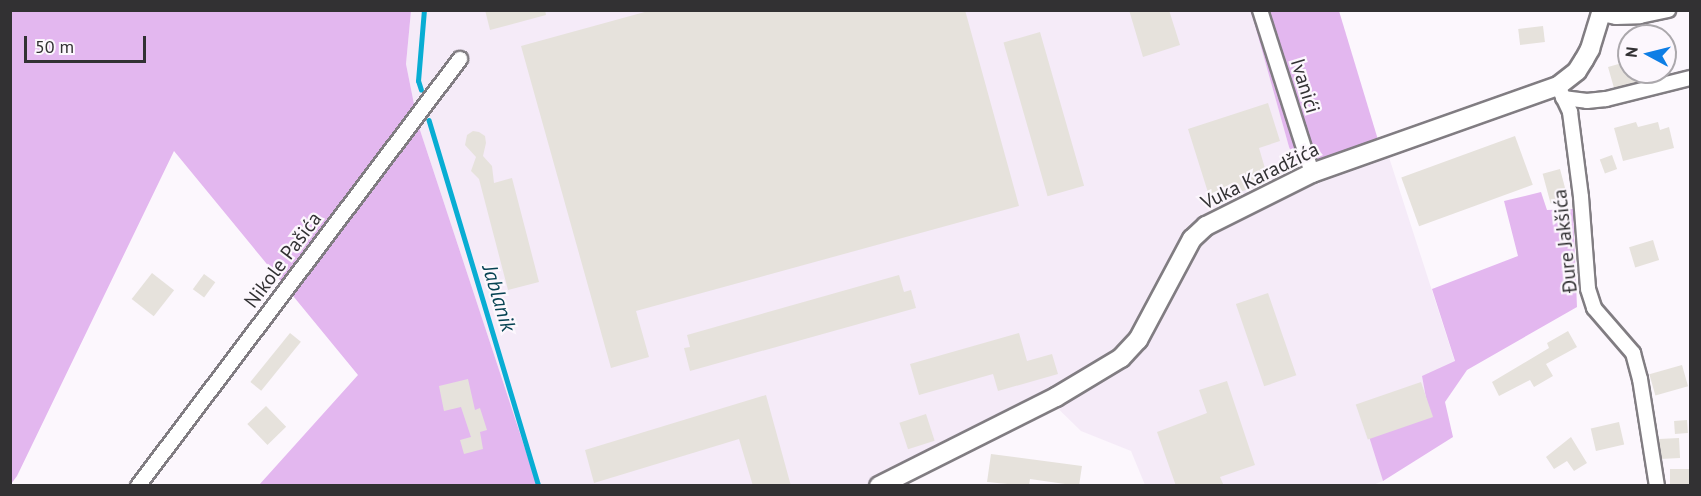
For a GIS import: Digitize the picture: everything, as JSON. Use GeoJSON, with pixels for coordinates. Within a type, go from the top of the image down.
{"type":"FeatureCollection","features":[{"type":"Feature","properties":{"kind":"street","name":"Ivanići"},"geometry":{"type":"LineString","coordinates":[[1260,10],[1312,173]]}},
{"type":"Feature","properties":{"kind":"street","name":"Vuka Karadžića"},"geometry":{"type":"LineString","coordinates":[[879,486],[1056,397],[1111,366],[1138,340],[1186,249],[1198,232],[1214,221],[1312,173],[1560,92],[1584,60],[1601,12],[1616,17],[1640,16],[1668,10]]}},
{"type":"Feature","properties":{"kind":"street","name":"Nikole Pašića"},"geometry":{"type":"LineString","coordinates":[[138,486],[460,59]]}},
{"type":"Feature","properties":{"kind":"street","name":"Vuka Karadžića"},"geometry":{"type":"LineString","coordinates":[[1560,92],[1587,101],[1606,99],[1690,78]]}},
{"type":"Feature","properties":{"kind":"street","name":"Đure Jakšića"},"geometry":{"type":"LineString","coordinates":[[1560,92],[1570,112],[1581,197],[1588,289],[1594,308],[1633,353],[1640,379],[1657,486]]}},
{"type":"Feature","properties":{"kind":"shaded area"},"geometry":{"type":"Polygon","coordinates":[[[10,11],[411,11],[406,64],[418,124],[537,485],[259,485],[358,375],[174,151],[17,476],[11,484],[10,11]]]}},
{"type":"Feature","properties":{"kind":"shaded area"},"geometry":{"type":"Polygon","coordinates":[[[411,11],[1251,11],[1289,147],[1305,182],[1387,151],[1455,362],[1427,403],[1367,427],[1383,481],[1373,485],[1145,485],[1131,451],[1081,431],[1042,393],[894,478],[875,485],[537,485],[418,124],[406,64],[411,11]]]}},
{"type":"Feature","properties":{"kind":"shaded area"},"geometry":{"type":"Polygon","coordinates":[[[1251,11],[1339,11],[1382,153],[1305,182],[1289,147],[1251,11]]]}},
{"type":"Feature","properties":{"kind":"shaded area"},"geometry":{"type":"Polygon","coordinates":[[[1541,192],[1547,210],[1573,209],[1577,307],[1467,370],[1445,402],[1453,437],[1383,481],[1366,427],[1427,403],[1422,376],[1455,361],[1432,289],[1518,256],[1504,201],[1541,192]]]}},
{"type":"Feature","properties":{"kind":"building"},"geometry":{"type":"Polygon","coordinates":[[[485,10],[545,10],[546,15],[490,30],[485,10]]]}},
{"type":"Feature","properties":{"kind":"building"},"geometry":{"type":"Polygon","coordinates":[[[652,10],[965,10],[1019,206],[636,311],[649,357],[611,368],[521,46],[652,10]]]}},
{"type":"Feature","properties":{"kind":"building"},"geometry":{"type":"Polygon","coordinates":[[[1129,10],[1169,10],[1180,45],[1143,57],[1129,10]]]}},
{"type":"Feature","properties":{"kind":"building"},"geometry":{"type":"Polygon","coordinates":[[[1543,26],[1545,42],[1520,45],[1518,29],[1543,26]]]}},
{"type":"Feature","properties":{"kind":"building"},"geometry":{"type":"Polygon","coordinates":[[[1040,32],[1084,186],[1048,196],[1003,42],[1040,32]]]}},
{"type":"Feature","properties":{"kind":"building"},"geometry":{"type":"Polygon","coordinates":[[[1617,64],[1617,84],[1628,84],[1614,88],[1608,67],[1617,64]]]}},
{"type":"Feature","properties":{"kind":"building"},"geometry":{"type":"Polygon","coordinates":[[[1268,103],[1280,141],[1259,148],[1269,182],[1211,202],[1188,129],[1268,103]]]}},
{"type":"Feature","properties":{"kind":"building"},"geometry":{"type":"Polygon","coordinates":[[[1636,122],[1638,127],[1658,122],[1660,130],[1669,127],[1674,148],[1623,161],[1614,128],[1636,122]]]}},
{"type":"Feature","properties":{"kind":"building"},"geometry":{"type":"Polygon","coordinates":[[[473,131],[485,136],[483,156],[492,166],[494,183],[512,178],[539,282],[508,290],[479,179],[471,171],[476,157],[465,145],[467,135],[473,131]]]}},
{"type":"Feature","properties":{"kind":"building"},"geometry":{"type":"Polygon","coordinates":[[[1515,136],[1533,185],[1419,226],[1401,177],[1515,136]]]}},
{"type":"Feature","properties":{"kind":"building"},"geometry":{"type":"Polygon","coordinates":[[[1612,155],[1617,169],[1605,174],[1600,159],[1612,155]]]}},
{"type":"Feature","properties":{"kind":"building"},"geometry":{"type":"Polygon","coordinates":[[[1560,169],[1568,199],[1551,204],[1543,174],[1560,169]]]}},
{"type":"Feature","properties":{"kind":"building"},"geometry":{"type":"Polygon","coordinates":[[[1653,240],[1659,260],[1635,267],[1629,247],[1653,240]]]}},
{"type":"Feature","properties":{"kind":"building"},"geometry":{"type":"Polygon","coordinates":[[[152,273],[174,290],[154,316],[132,299],[152,273]]]}},
{"type":"Feature","properties":{"kind":"building"},"geometry":{"type":"Polygon","coordinates":[[[204,274],[215,282],[204,298],[193,289],[204,274]]]}},
{"type":"Feature","properties":{"kind":"building"},"geometry":{"type":"Polygon","coordinates":[[[899,275],[904,292],[911,290],[916,308],[690,371],[684,348],[690,347],[687,335],[899,275]]]}},
{"type":"Feature","properties":{"kind":"building"},"geometry":{"type":"Polygon","coordinates":[[[1268,293],[1296,375],[1264,386],[1236,304],[1268,293]]]}},
{"type":"Feature","properties":{"kind":"building"},"geometry":{"type":"Polygon","coordinates":[[[1568,331],[1577,347],[1546,364],[1553,376],[1534,387],[1530,380],[1499,396],[1492,382],[1549,348],[1547,343],[1568,331]]]}},
{"type":"Feature","properties":{"kind":"building"},"geometry":{"type":"Polygon","coordinates":[[[290,333],[301,342],[261,391],[250,382],[290,333]]]}},
{"type":"Feature","properties":{"kind":"building"},"geometry":{"type":"Polygon","coordinates":[[[1019,333],[1027,361],[1052,354],[1058,374],[998,391],[993,374],[919,395],[910,364],[1019,333]]]}},
{"type":"Feature","properties":{"kind":"building"},"geometry":{"type":"Polygon","coordinates":[[[1682,365],[1688,386],[1655,396],[1649,374],[1682,365]]]}},
{"type":"Feature","properties":{"kind":"building"},"geometry":{"type":"Polygon","coordinates":[[[468,379],[475,410],[480,408],[487,430],[480,432],[483,449],[464,454],[460,440],[471,437],[461,407],[444,411],[439,386],[468,379]]]}},
{"type":"Feature","properties":{"kind":"building"},"geometry":{"type":"Polygon","coordinates":[[[1227,381],[1255,465],[1220,477],[1224,486],[1176,486],[1157,432],[1207,413],[1199,390],[1227,381]]]}},
{"type":"Feature","properties":{"kind":"building"},"geometry":{"type":"Polygon","coordinates":[[[1421,382],[1433,417],[1368,439],[1356,404],[1421,382]]]}},
{"type":"Feature","properties":{"kind":"building"},"geometry":{"type":"Polygon","coordinates":[[[766,395],[791,486],[753,486],[739,439],[594,483],[585,450],[766,395]]]}},
{"type":"Feature","properties":{"kind":"building"},"geometry":{"type":"Polygon","coordinates":[[[266,406],[286,427],[267,445],[247,424],[266,406]]]}},
{"type":"Feature","properties":{"kind":"building"},"geometry":{"type":"Polygon","coordinates":[[[926,414],[935,441],[908,449],[899,423],[926,414]]]}},
{"type":"Feature","properties":{"kind":"building"},"geometry":{"type":"Polygon","coordinates":[[[1687,420],[1688,433],[1675,434],[1674,421],[1687,420]]]}},
{"type":"Feature","properties":{"kind":"building"},"geometry":{"type":"Polygon","coordinates":[[[1619,422],[1624,444],[1596,451],[1591,429],[1619,422]]]}},
{"type":"Feature","properties":{"kind":"building"},"geometry":{"type":"Polygon","coordinates":[[[1571,437],[1587,463],[1574,471],[1567,461],[1554,469],[1546,457],[1571,437]]]}},
{"type":"Feature","properties":{"kind":"building"},"geometry":{"type":"Polygon","coordinates":[[[1679,438],[1680,458],[1660,459],[1659,439],[1679,438]]]}},
{"type":"Feature","properties":{"kind":"building"},"geometry":{"type":"Polygon","coordinates":[[[991,454],[1082,466],[1079,486],[1030,479],[1029,486],[987,482],[991,454]]]}},
{"type":"Feature","properties":{"kind":"building"},"geometry":{"type":"Polygon","coordinates":[[[1670,469],[1690,469],[1690,486],[1670,486],[1670,469]]]}},
{"type":"Feature","properties":{"kind":"waterway","name":"Jablanik"},"geometry":{"type":"LineString","coordinates":[[421,90],[418,81],[424,10]]}},
{"type":"Feature","properties":{"kind":"waterway","name":"Jablanik"},"geometry":{"type":"LineString","coordinates":[[429,120],[539,486]]}}]}
